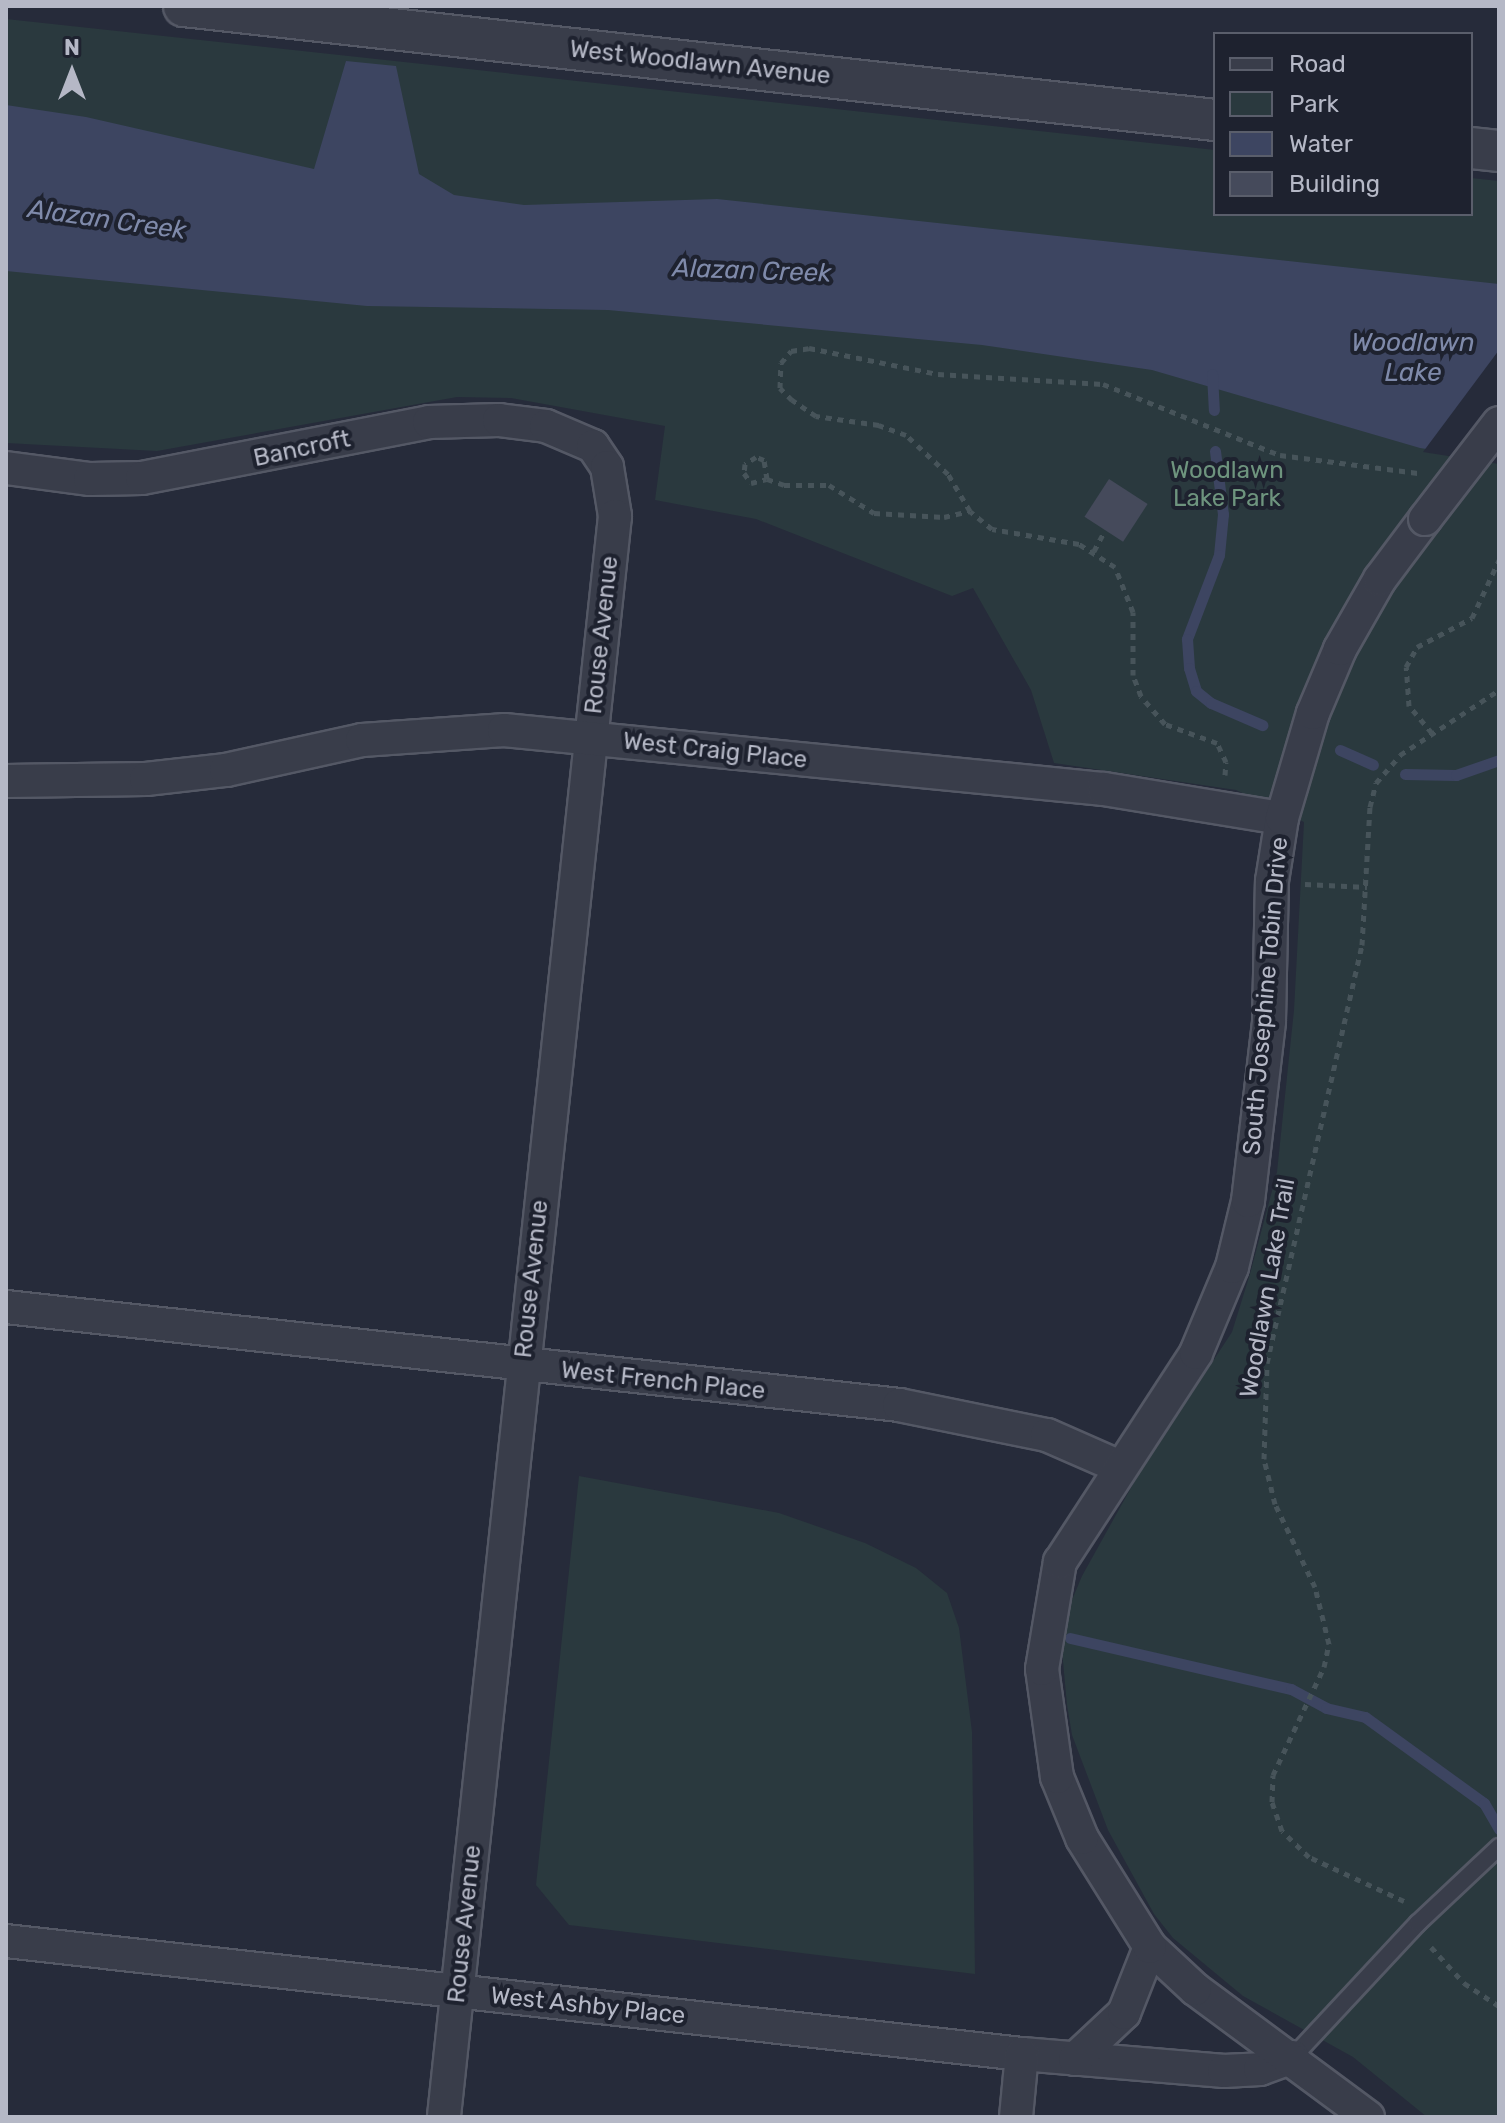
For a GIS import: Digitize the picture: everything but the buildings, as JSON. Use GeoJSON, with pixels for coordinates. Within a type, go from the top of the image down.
{"type":"FeatureCollection","features":[{"type":"Feature","properties":{"kind":"street","name":"West Woodlawn Avenue"},"geometry":{"type":"LineString","coordinates":[[184,6],[372,17],[1213,120]]}},
{"type":"Feature","properties":{"kind":"street"},"geometry":{"type":"LineString","coordinates":[[1473,148],[1499,151]]}},
{"type":"Feature","properties":{"kind":"street","name":"Bancroft"},"geometry":{"type":"LineString","coordinates":[[6,468],[90,479],[142,478],[429,422],[546,426],[593,446]]}},
{"type":"Feature","properties":{"kind":"street","name":"South Josephine Tobin Drive"},"geometry":{"type":"LineString","coordinates":[[1368,2117],[1293,2057],[1195,1989],[1150,1947],[1082,1838],[1057,1777],[1043,1705],[1044,1633],[1060,1562],[1196,1353],[1232,1267],[1248,1201],[1269,1021],[1272,881],[1282,818],[1313,713],[1340,649],[1380,579],[1499,423]]}},
{"type":"Feature","properties":{"kind":"street","name":"Rouse Avenue"},"geometry":{"type":"LineString","coordinates":[[444,2117],[615,516],[607,467],[593,446]]}},
{"type":"Feature","properties":{"kind":"street","name":"West Craig Place"},"geometry":{"type":"LineString","coordinates":[[7,790],[213,771],[433,732],[591,738],[1104,789],[1282,818]]}},
{"type":"Feature","properties":{"kind":"street","name":"West French Place"},"geometry":{"type":"LineString","coordinates":[[6,1307],[973,1417],[1047,1435],[1120,1467]]}},
{"type":"Feature","properties":{"kind":"street","name":"West Ashby Place"},"geometry":{"type":"LineString","coordinates":[[6,1941],[1075,2059],[1224,2071],[1260,2069],[1293,2057]]}},
{"type":"Feature","properties":{"kind":"street"},"geometry":{"type":"LineString","coordinates":[[1075,2059],[1124,2013],[1150,1947]]}},
{"type":"Feature","properties":{"kind":"street"},"geometry":{"type":"LineString","coordinates":[[1016,2117],[1022,2054]]}},
{"type":"Feature","properties":{"kind":"lane"},"geometry":{"type":"LineString","coordinates":[[1293,2057],[1424,1917],[1499,1847]]}},
{"type":"Feature","properties":{"kind":"path"},"geometry":{"type":"LineString","coordinates":[[1224,784],[1226,762],[1217,743],[1165,724],[1141,696],[1133,675],[1129,594],[1115,567],[1094,551],[992,529],[970,511],[948,474],[906,435],[879,425],[816,416],[792,400],[780,388],[781,363],[791,351],[809,348],[938,374],[1103,384],[1280,455],[1426,474]]}},
{"type":"Feature","properties":{"kind":"path"},"geometry":{"type":"LineString","coordinates":[[767,479],[764,460],[752,458],[745,464],[751,483],[767,479],[784,485],[829,485],[874,513],[944,517],[970,511]]}},
{"type":"Feature","properties":{"kind":"path"},"geometry":{"type":"LineString","coordinates":[[1094,551],[1105,530]]}},
{"type":"Feature","properties":{"kind":"path"},"geometry":{"type":"LineString","coordinates":[[1432,733],[1409,706],[1406,667],[1417,647],[1472,618],[1499,560]]}},
{"type":"Feature","properties":{"kind":"path","name":"Woodlawn Lake Trail"},"geometry":{"type":"LineString","coordinates":[[1499,690],[1400,755],[1376,783],[1370,807],[1362,945],[1267,1363],[1263,1420],[1264,1459],[1275,1504],[1324,1616],[1329,1644],[1318,1680],[1273,1775],[1272,1802],[1282,1831],[1334,1872],[1403,1900],[1424,1917],[1444,1962],[1483,1999],[1499,2006]]}},
{"type":"Feature","properties":{"kind":"path"},"geometry":{"type":"LineString","coordinates":[[1305,884],[1367,887]]}},
{"type":"Feature","properties":{"kind":"green space","name":"Woodlawn Lake Park"},"geometry":{"type":"Polygon","coordinates":[[[6,19],[1213,150],[1213,216],[1473,216],[1473,178],[1499,181],[1499,2117],[1427,2117],[1353,2057],[1243,1996],[1173,1938],[1154,1914],[1108,1830],[1072,1735],[1067,1705],[1062,1650],[1069,1607],[1082,1576],[1137,1477],[1232,1332],[1250,1274],[1277,1172],[1294,1010],[1304,822],[1236,790],[1054,763],[1031,690],[973,588],[952,596],[756,519],[655,500],[665,426],[511,398],[457,397],[157,451],[6,443],[6,19]]]}},
{"type":"Feature","properties":{"kind":"green space"},"geometry":{"type":"Polygon","coordinates":[[[579,1476],[779,1513],[865,1543],[916,1568],[947,1593],[959,1628],[972,1732],[975,1974],[569,1925],[536,1885],[579,1476]]]}},
{"type":"Feature","properties":{"kind":"water","name":"Woodlawn Lake"},"geometry":{"type":"Polygon","coordinates":[[[346,61],[396,66],[419,174],[454,195],[524,205],[717,199],[1499,284],[1499,460],[1420,448],[1152,370],[982,345],[608,310],[367,306],[6,271],[6,105],[86,117],[314,169],[346,61]]]}},
{"type":"Feature","properties":{"kind":"pier"},"geometry":{"type":"Polygon","coordinates":[[[1499,350],[1499,464],[1423,452],[1499,350]]]}},
{"type":"Feature","properties":{"kind":"waterway"},"geometry":{"type":"LineString","coordinates":[[1212,374],[1214,410]]}},
{"type":"Feature","properties":{"kind":"waterway"},"geometry":{"type":"LineString","coordinates":[[1215,451],[1223,514],[1219,555],[1187,639],[1189,668],[1196,691],[1211,703],[1262,725]]}},
{"type":"Feature","properties":{"kind":"waterway"},"geometry":{"type":"LineString","coordinates":[[1340,750],[1373,765]]}},
{"type":"Feature","properties":{"kind":"waterway"},"geometry":{"type":"LineString","coordinates":[[1405,774],[1456,775],[1499,760]]}},
{"type":"Feature","properties":{"kind":"waterway"},"geometry":{"type":"LineString","coordinates":[[1070,1638],[1291,1689],[1326,1708],[1365,1717],[1484,1803],[1499,1829]]}},
{"type":"Feature","properties":{"kind":"water label","name":"Alazan Creek"},"geometry":{"type":"Point","coordinates":[107,220]}},
{"type":"Feature","properties":{"kind":"water label","name":"Alazan Creek"},"geometry":{"type":"Point","coordinates":[752,271]}}]}
